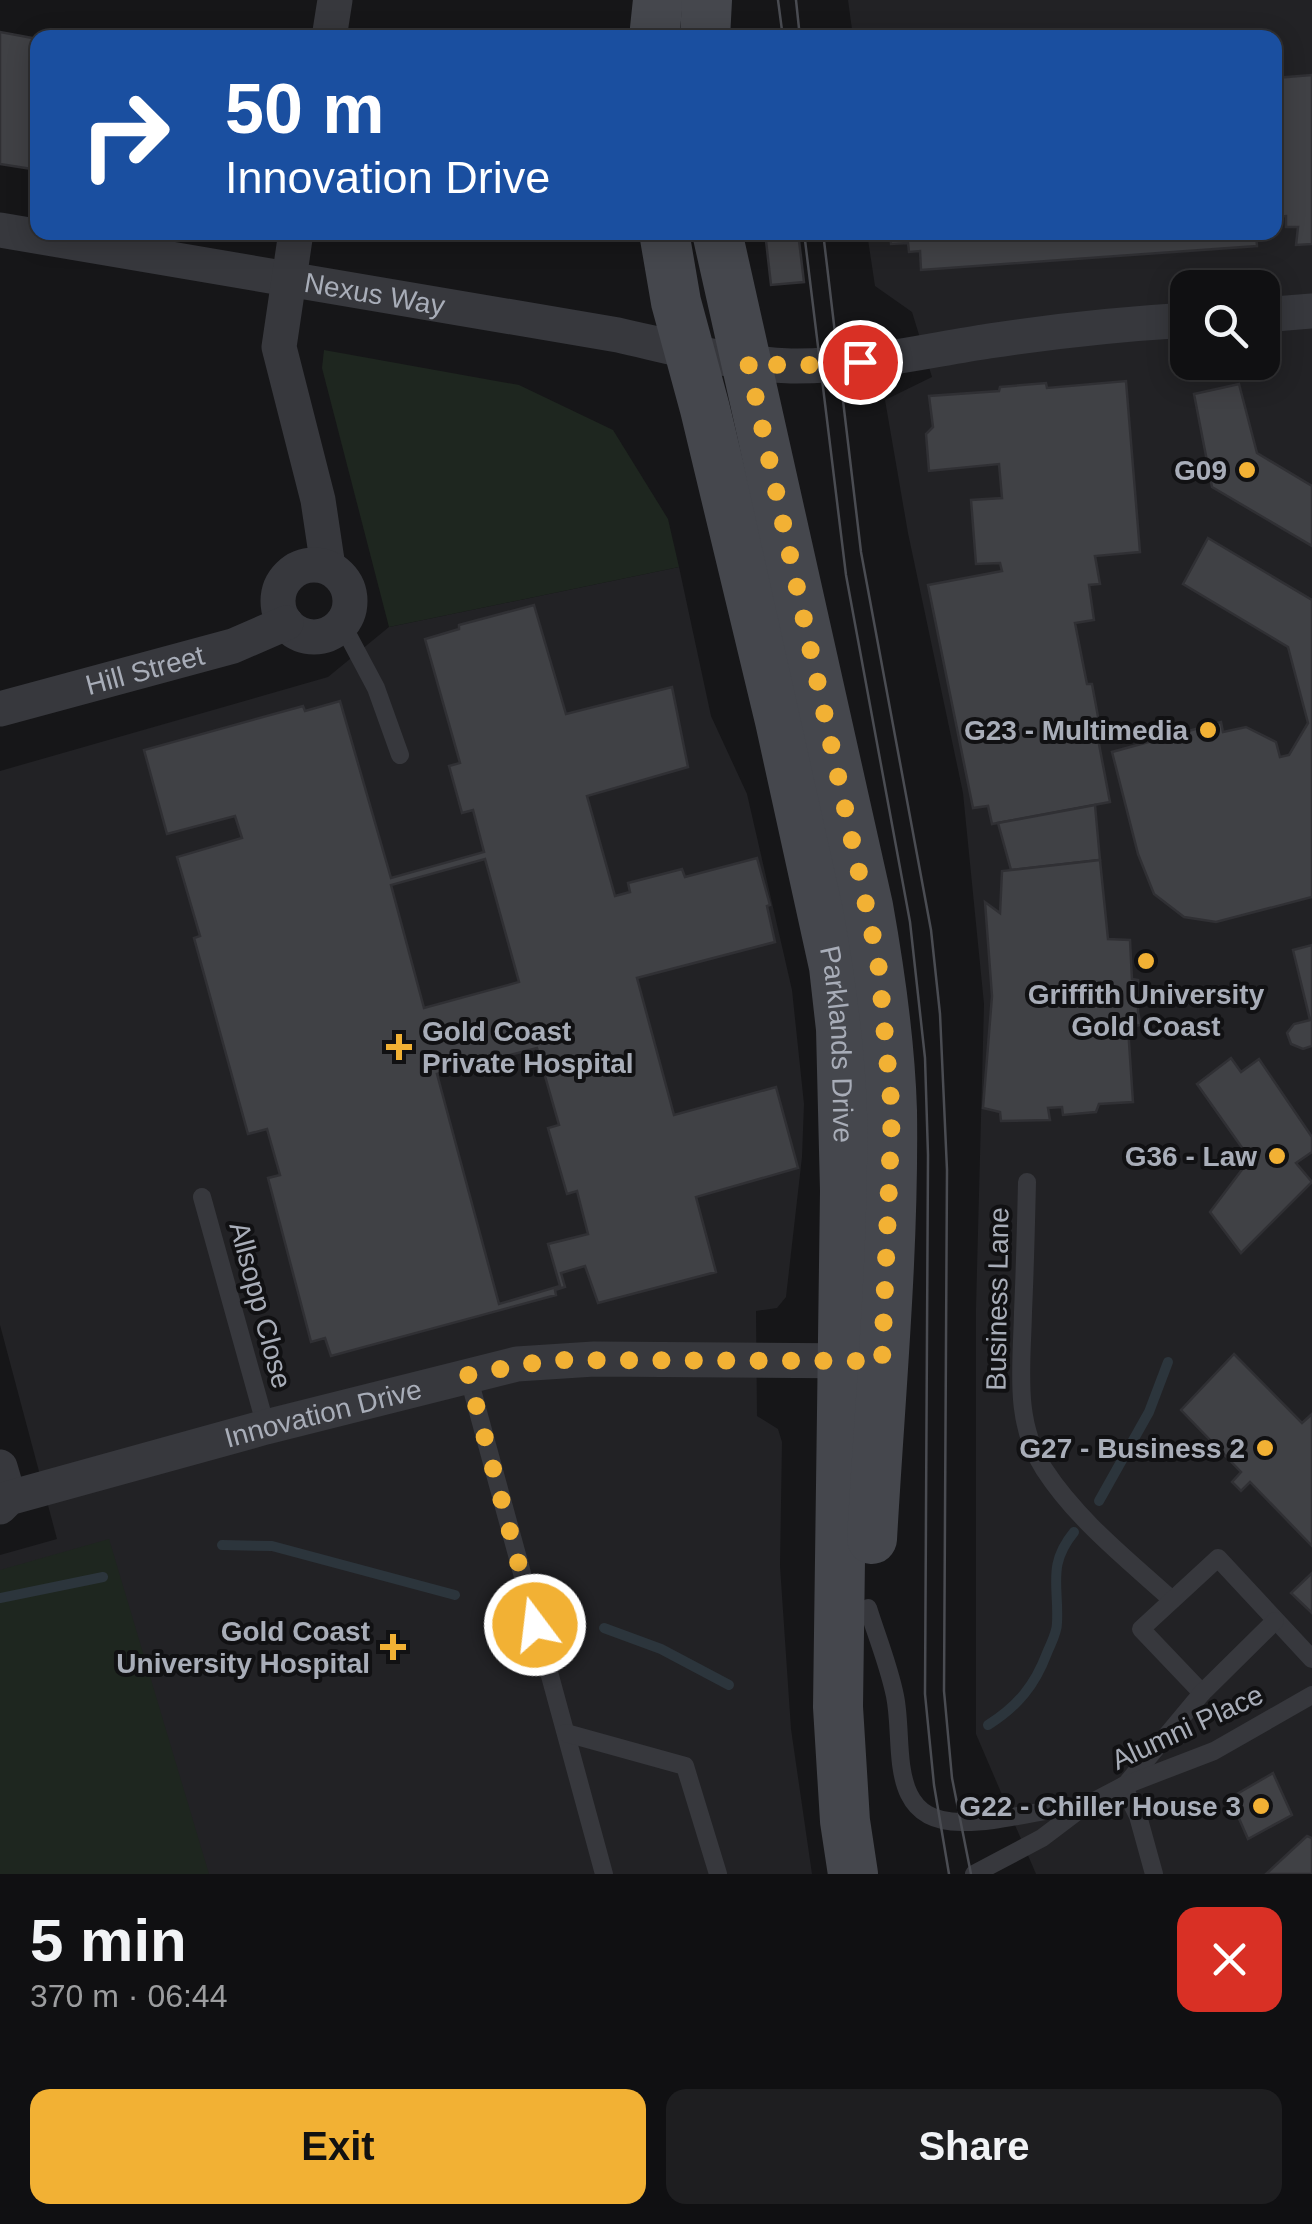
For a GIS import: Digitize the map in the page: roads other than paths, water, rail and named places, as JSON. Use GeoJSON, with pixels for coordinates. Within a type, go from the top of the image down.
{"type":"FeatureCollection","features":[{"type":"Feature","properties":{"kind":"street"},"geometry":{"type":"LineString","coordinates":[[330,30],[335,0]]}},
{"type":"Feature","properties":{"kind":"street"},"geometry":{"type":"LineString","coordinates":[[655,30],[658,0]]}},
{"type":"Feature","properties":{"kind":"street"},"geometry":{"type":"LineString","coordinates":[[706,30],[708,0]]}},
{"type":"Feature","properties":{"kind":"street","name":"Nexus Way"},"geometry":{"type":"LineString","coordinates":[[0,230],[30,235]]}},
{"type":"Feature","properties":{"kind":"street","name":"Nexus Way"},"geometry":{"type":"LineString","coordinates":[[59,240],[618,335],[690,353],[790,366],[860,362],[994,340],[1170,322]]}},
{"type":"Feature","properties":{"kind":"street"},"geometry":{"type":"LineString","coordinates":[[295,240],[280,360],[318,500],[328,567],[346,584],[350,601],[342,624],[322,636],[310,636],[286,623],[279,612],[278,599],[287,576],[306,565],[328,567]]}},
{"type":"Feature","properties":{"kind":"street","name":"Parklands Drive"},"geometry":{"type":"LineString","coordinates":[[665,240],[676,302],[780,721],[834,967],[845,1191],[861,1360],[868,1608],[866,1734],[884,1874]]}},
{"type":"Feature","properties":{"kind":"street","name":"Parklands Drive"},"geometry":{"type":"LineString","coordinates":[[719,240],[878,960],[892,1111],[861,1360],[838,1707],[845,1821],[853,1874]]}},
{"type":"Feature","properties":{"kind":"street"},"geometry":{"type":"LineString","coordinates":[[1280,314],[1312,312]]}},
{"type":"Feature","properties":{"kind":"street","name":"Hill Street"},"geometry":{"type":"LineString","coordinates":[[0,709],[233,646],[286,623]]}},
{"type":"Feature","properties":{"kind":"street","name":"Innovation Drive"},"geometry":{"type":"LineString","coordinates":[[2,1491],[468,1375],[550,1360],[861,1360]]}},
{"type":"Feature","properties":{"kind":"lane"},"geometry":{"type":"LineString","coordinates":[[342,624],[376,688],[400,755]]}},
{"type":"Feature","properties":{"kind":"lane","name":"Business Lane"},"geometry":{"type":"LineString","coordinates":[[1027,1182],[1020,1393],[1026,1430],[1042,1466],[1059,1490],[1172,1600]]}},
{"type":"Feature","properties":{"kind":"lane","name":"Allsopp Close"},"geometry":{"type":"LineString","coordinates":[[202,1197],[266,1427]]}},
{"type":"Feature","properties":{"kind":"lane"},"geometry":{"type":"LineString","coordinates":[[468,1375],[604,1874]]}},
{"type":"Feature","properties":{"kind":"lane"},"geometry":{"type":"LineString","coordinates":[[1202,1694],[1141,1629],[1218,1558],[1312,1659]]}},
{"type":"Feature","properties":{"kind":"lane","name":"Alumni Place"},"geometry":{"type":"LineString","coordinates":[[868,1608],[896,1698],[904,1783],[919,1807],[939,1819],[960,1822],[1083,1807]]}},
{"type":"Feature","properties":{"kind":"lane"},"geometry":{"type":"LineString","coordinates":[[1154,1874],[1138,1816],[1123,1786],[1202,1694],[1275,1622]]}},
{"type":"Feature","properties":{"kind":"lane","name":"Alumni Place"},"geometry":{"type":"LineString","coordinates":[[974,1874],[1042,1838],[1083,1807],[1123,1786],[1214,1751],[1312,1695]]}},
{"type":"Feature","properties":{"kind":"lane"},"geometry":{"type":"LineString","coordinates":[[566,1733],[686,1766],[718,1874]]}},
{"type":"Feature","properties":{"kind":"waterway"},"geometry":{"type":"LineString","coordinates":[[1099,1501],[1149,1412],[1168,1362]]}},
{"type":"Feature","properties":{"kind":"waterway"},"geometry":{"type":"LineString","coordinates":[[988,1725],[1024,1694],[1042,1665],[1057,1627],[1057,1565],[1074,1532]]}},
{"type":"Feature","properties":{"kind":"waterway"},"geometry":{"type":"LineString","coordinates":[[222,1545],[272,1546],[455,1595]]}},
{"type":"Feature","properties":{"kind":"waterway"},"geometry":{"type":"LineString","coordinates":[[0,1598],[103,1577]]}},
{"type":"Feature","properties":{"kind":"waterway"},"geometry":{"type":"LineString","coordinates":[[604,1628],[661,1649],[729,1685]]}},
{"type":"Feature","properties":{"kind":"tram line"},"geometry":{"type":"LineString","coordinates":[[778,0],[782,30]]}},
{"type":"Feature","properties":{"kind":"tram line"},"geometry":{"type":"LineString","coordinates":[[796,0],[799,30]]}},
{"type":"Feature","properties":{"kind":"tram line"},"geometry":{"type":"LineString","coordinates":[[805,240],[846,575],[910,922],[925,1058],[925,1694],[934,1785],[949,1874]]}},
{"type":"Feature","properties":{"kind":"tram line"},"geometry":{"type":"LineString","coordinates":[[824,240],[861,552],[931,930],[940,1014],[947,1170],[944,1691],[952,1778],[971,1874]]}},
{"type":"Feature","properties":{"kind":"place","name":"G09"},"geometry":{"type":"Point","coordinates":[1247,470]}},
{"type":"Feature","properties":{"kind":"place","name":"G23 - Multimedia"},"geometry":{"type":"Point","coordinates":[1208,730]}},
{"type":"Feature","properties":{"kind":"place","name":"Griffith University Gold Coast"},"geometry":{"type":"Point","coordinates":[1146,961]}},
{"type":"Feature","properties":{"kind":"place","name":"Gold Coast Private Hospital"},"geometry":{"type":"Point","coordinates":[399,1047]}},
{"type":"Feature","properties":{"kind":"place","name":"G36 - Law"},"geometry":{"type":"Point","coordinates":[1277,1156]}},
{"type":"Feature","properties":{"kind":"place","name":"G27 - Business 2"},"geometry":{"type":"Point","coordinates":[1265,1448]}},
{"type":"Feature","properties":{"kind":"place","name":"Gold Coast University Hospital"},"geometry":{"type":"Point","coordinates":[393,1647]}},
{"type":"Feature","properties":{"kind":"place","name":"G22 - Chiller House 3"},"geometry":{"type":"Point","coordinates":[1261,1806]}}]}
